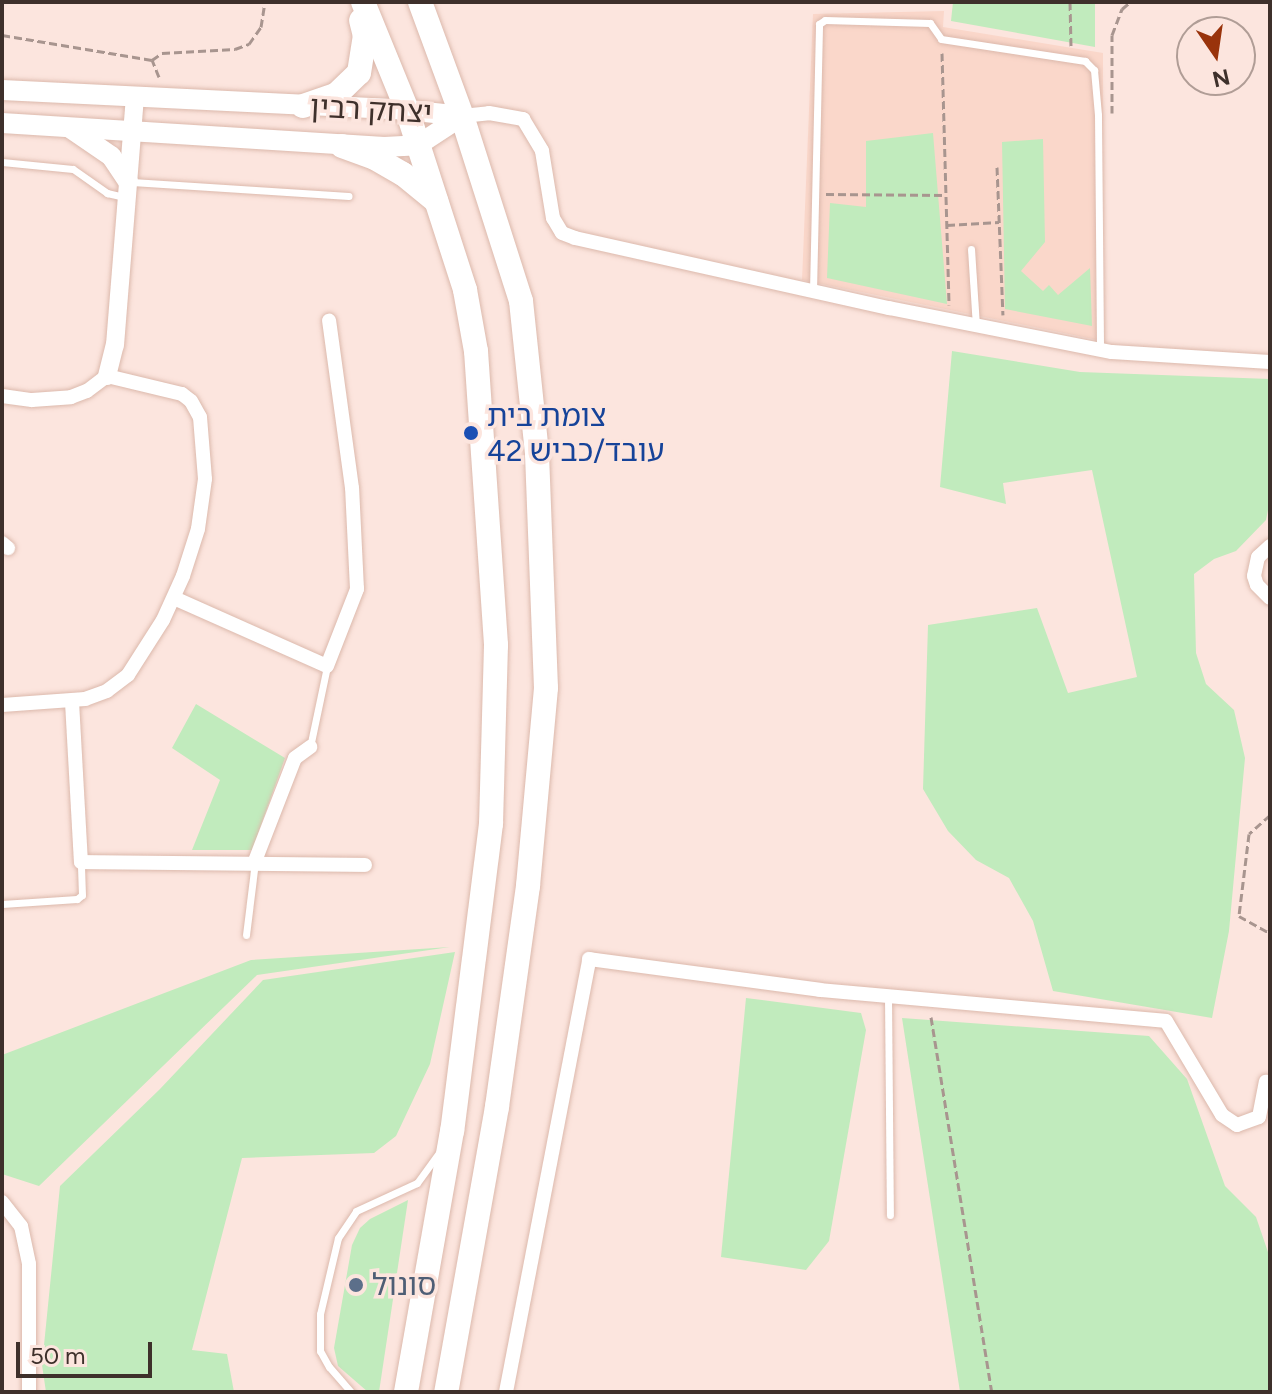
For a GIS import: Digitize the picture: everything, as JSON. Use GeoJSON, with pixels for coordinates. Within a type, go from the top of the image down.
{"type":"FeatureCollection","features":[{"type":"Feature","properties":{"kind":"highway"},"geometry":{"type":"LineString","coordinates":[[303,106],[337,94],[359,73],[365,36],[356,2]]}},
{"type":"Feature","properties":{"kind":"highway"},"geometry":{"type":"LineString","coordinates":[[363,2],[407,110],[465,290],[476,351],[496,645],[491,824],[452,1131],[406,1392]]}},
{"type":"Feature","properties":{"kind":"highway"},"geometry":{"type":"LineString","coordinates":[[420,2],[462,116],[521,301],[537,454],[546,688],[528,886],[497,1107],[446,1392]]}},
{"type":"Feature","properties":{"kind":"highway"},"geometry":{"type":"LineString","coordinates":[[342,146],[375,158],[403,174],[438,203]]}},
{"type":"Feature","properties":{"kind":"main road","name":"יצחק רבין"},"geometry":{"type":"LineString","coordinates":[[2,90],[407,110],[462,116]]}},
{"type":"Feature","properties":{"kind":"main road","name":"יצחק רבין"},"geometry":{"type":"LineString","coordinates":[[2,123],[342,146],[418,145],[462,116]]}},
{"type":"Feature","properties":{"kind":"main road"},"geometry":{"type":"LineString","coordinates":[[66,126],[111,156],[127,189]]}},
{"type":"Feature","properties":{"kind":"street"},"geometry":{"type":"LineString","coordinates":[[2,396],[32,400],[71,397],[87,391],[107,376],[115,345],[135,97]]}},
{"type":"Feature","properties":{"kind":"street"},"geometry":{"type":"LineString","coordinates":[[462,116],[489,113],[523,119],[542,151],[553,218],[562,233],[950,321],[1100,350],[1270,362]]}},
{"type":"Feature","properties":{"kind":"street"},"geometry":{"type":"LineString","coordinates":[[174,598],[327,666],[357,589],[352,488],[329,321]]}},
{"type":"Feature","properties":{"kind":"street"},"geometry":{"type":"LineString","coordinates":[[2,705],[72,702],[100,694],[128,675],[174,598],[192,553],[203,504],[205,453],[200,417],[191,401],[182,394],[107,376]]}},
{"type":"Feature","properties":{"kind":"street"},"geometry":{"type":"LineString","coordinates":[[1270,546],[1258,557],[1254,576],[1257,585],[1270,598]]}},
{"type":"Feature","properties":{"kind":"street"},"geometry":{"type":"LineString","coordinates":[[72,702],[81,862],[255,861],[365,865]]}},
{"type":"Feature","properties":{"kind":"street"},"geometry":{"type":"LineString","coordinates":[[255,861],[295,758],[310,747]]}},
{"type":"Feature","properties":{"kind":"street"},"geometry":{"type":"LineString","coordinates":[[506,1392],[589,959],[888,996],[1166,1021],[1222,1115],[1237,1125],[1259,1117],[1266,1082]]}},
{"type":"Feature","properties":{"kind":"street"},"geometry":{"type":"LineString","coordinates":[[2,1202],[21,1226],[29,1264],[29,1392]]}},
{"type":"Feature","properties":{"kind":"lane"},"geometry":{"type":"LineString","coordinates":[[813,291],[819,24],[825,20],[930,23],[941,39],[1085,61],[1094,70],[1098,115],[1100,350]]}},
{"type":"Feature","properties":{"kind":"lane"},"geometry":{"type":"LineString","coordinates":[[2,162],[73,169],[107,193],[127,189],[349,196]]}},
{"type":"Feature","properties":{"kind":"lane"},"geometry":{"type":"LineString","coordinates":[[971,249],[976,326]]}},
{"type":"Feature","properties":{"kind":"lane"},"geometry":{"type":"LineString","coordinates":[[310,747],[327,666]]}},
{"type":"Feature","properties":{"kind":"lane"},"geometry":{"type":"LineString","coordinates":[[246,935],[255,861]]}},
{"type":"Feature","properties":{"kind":"lane"},"geometry":{"type":"LineString","coordinates":[[2,904],[77,899],[82,895],[81,862]]}},
{"type":"Feature","properties":{"kind":"lane"},"geometry":{"type":"LineString","coordinates":[[888,996],[890,1215]]}},
{"type":"Feature","properties":{"kind":"lane"},"geometry":{"type":"LineString","coordinates":[[351,1392],[329,1367],[320,1351],[320,1314],[338,1238],[356,1211],[417,1183],[429,1171],[452,1131]]}},
{"type":"Feature","properties":{"kind":"path"},"geometry":{"type":"LineString","coordinates":[[2,35],[152,60],[177,50],[235,49],[249,44],[261,27],[265,2]]}},
{"type":"Feature","properties":{"kind":"path"},"geometry":{"type":"LineString","coordinates":[[1070,2],[1072,59]]}},
{"type":"Feature","properties":{"kind":"path"},"geometry":{"type":"LineString","coordinates":[[941,39],[950,321]]}},
{"type":"Feature","properties":{"kind":"path"},"geometry":{"type":"LineString","coordinates":[[152,60],[167,99]]}},
{"type":"Feature","properties":{"kind":"path"},"geometry":{"type":"LineString","coordinates":[[997,167],[1003,331]]}},
{"type":"Feature","properties":{"kind":"path"},"geometry":{"type":"LineString","coordinates":[[815,193],[946,195]]}},
{"type":"Feature","properties":{"kind":"path"},"geometry":{"type":"LineString","coordinates":[[947,225],[999,222]]}},
{"type":"Feature","properties":{"kind":"path"},"geometry":{"type":"LineString","coordinates":[[1270,815],[1249,834],[1239,916],[1270,933]]}},
{"type":"Feature","properties":{"kind":"path"},"geometry":{"type":"LineString","coordinates":[[928,1000],[992,1392]]}},
{"type":"Feature","properties":{"kind":"shaded area"},"geometry":{"type":"Polygon","coordinates":[[[944,11],[943,27],[1103,53],[1103,341],[802,280],[813,14],[944,11]]]}},
{"type":"Feature","properties":{"kind":"green space"},"geometry":{"type":"Polygon","coordinates":[[[953,2],[1095,2],[1095,47],[951,21],[953,2]]]}},
{"type":"Feature","properties":{"kind":"green space"},"geometry":{"type":"Polygon","coordinates":[[[933,133],[947,304],[827,278],[830,203],[866,207],[866,141],[933,133]]]}},
{"type":"Feature","properties":{"kind":"green space"},"geometry":{"type":"Polygon","coordinates":[[[1043,139],[1045,242],[1021,271],[1043,291],[1049,285],[1058,295],[1090,268],[1092,326],[1005,309],[1002,142],[1043,139]]]}},
{"type":"Feature","properties":{"kind":"green space"},"geometry":{"type":"Polygon","coordinates":[[[952,351],[1080,372],[1270,379],[1270,500],[1266,520],[1236,551],[1214,559],[1194,574],[1196,653],[1206,684],[1234,710],[1245,758],[1229,931],[1212,1018],[1053,991],[1033,921],[1009,878],[976,860],[948,831],[923,789],[928,625],[1037,608],[1068,693],[1137,677],[1092,470],[1003,483],[1006,504],[940,487],[952,351]]]}},
{"type":"Feature","properties":{"kind":"green space"},"geometry":{"type":"Polygon","coordinates":[[[196,704],[285,758],[252,850],[192,850],[220,780],[172,748],[196,704]]]}},
{"type":"Feature","properties":{"kind":"green space"},"geometry":{"type":"Polygon","coordinates":[[[450,947],[257,975],[39,1186],[2,1174],[2,1055],[251,960],[450,947]]]}},
{"type":"Feature","properties":{"kind":"green space"},"geometry":{"type":"Polygon","coordinates":[[[455,952],[430,1064],[396,1136],[374,1153],[242,1158],[192,1350],[227,1354],[234,1392],[46,1392],[42,1365],[60,1186],[160,1089],[263,980],[455,952]]]}},
{"type":"Feature","properties":{"kind":"green space"},"geometry":{"type":"Polygon","coordinates":[[[746,998],[861,1013],[866,1030],[829,1241],[806,1270],[721,1257],[746,998]]]}},
{"type":"Feature","properties":{"kind":"green space"},"geometry":{"type":"Polygon","coordinates":[[[902,1018],[1149,1036],[1187,1079],[1225,1186],[1256,1217],[1270,1258],[1270,1392],[960,1392],[902,1018]]]}},
{"type":"Feature","properties":{"kind":"green space"},"geometry":{"type":"Polygon","coordinates":[[[408,1200],[379,1392],[368,1392],[338,1366],[334,1348],[352,1245],[360,1228],[370,1219],[408,1200]]]}},
{"type":"Feature","properties":{"kind":"place","name":"צומת בית עובד/כביש 42"},"geometry":{"type":"Point","coordinates":[471,433]}},
{"type":"Feature","properties":{"kind":"place","name":"סונול"},"geometry":{"type":"Point","coordinates":[356,1285]}}]}
